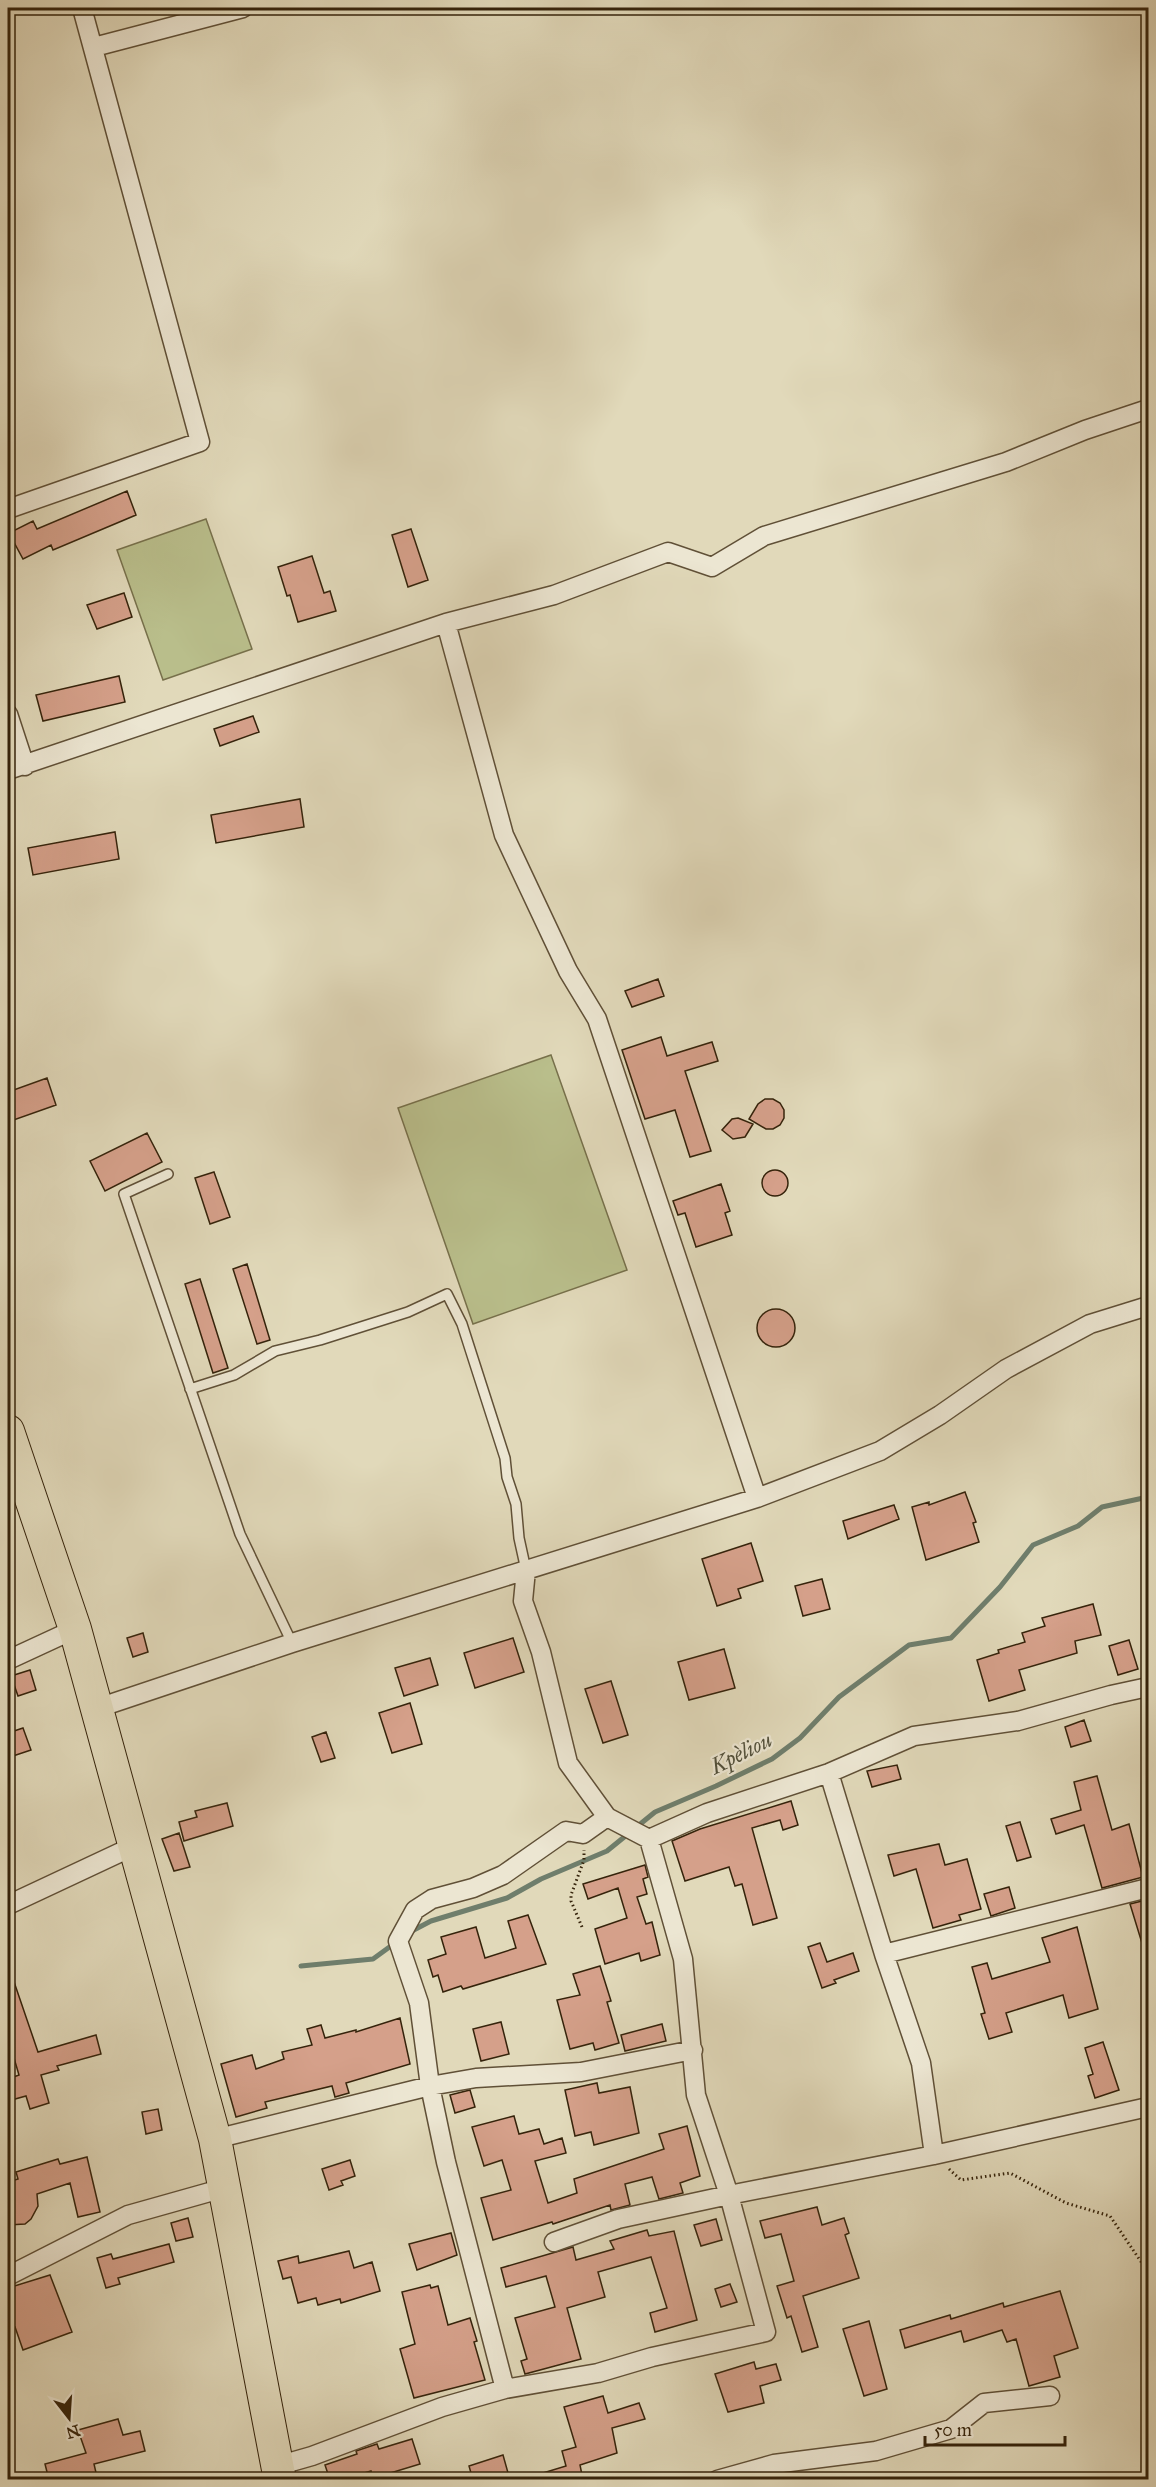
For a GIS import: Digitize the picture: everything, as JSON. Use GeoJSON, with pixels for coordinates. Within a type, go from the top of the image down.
{"type":"FeatureCollection","features":[{"type":"Feature","properties":{"kind":"highway"},"geometry":{"type":"LineString","coordinates":[[8,1431],[75,1629],[95,1709],[136,1845],[215,2139],[278,2473]]}},
{"type":"Feature","properties":{"kind":"street"},"geometry":{"type":"LineString","coordinates":[[8,509],[200,442],[82,8]]}},
{"type":"Feature","properties":{"kind":"street"},"geometry":{"type":"LineString","coordinates":[[94,46],[243,8]]}},
{"type":"Feature","properties":{"kind":"street"},"geometry":{"type":"LineString","coordinates":[[8,714],[16,768],[446,623],[554,595],[668,552],[712,567],[764,536],[1006,462],[1085,430],[1149,409]]}},
{"type":"Feature","properties":{"kind":"street"},"geometry":{"type":"LineString","coordinates":[[446,623],[504,835],[568,971],[597,1019],[757,1498]]}},
{"type":"Feature","properties":{"kind":"street"},"geometry":{"type":"LineString","coordinates":[[95,1709],[292,1643],[757,1498],[880,1451],[940,1415],[1006,1369],[1090,1324],[1149,1306]]}},
{"type":"Feature","properties":{"kind":"street"},"geometry":{"type":"LineString","coordinates":[[278,2473],[312,2456],[442,2407],[505,2390],[598,2373],[652,2357],[766,2332],[729,2195],[696,2094],[683,1959],[645,1837],[613,1821],[568,1763],[541,1652],[523,1601],[526,1570]]}},
{"type":"Feature","properties":{"kind":"street"},"geometry":{"type":"LineString","coordinates":[[8,1660],[75,1629]]}},
{"type":"Feature","properties":{"kind":"street"},"geometry":{"type":"LineString","coordinates":[[645,1837],[706,1813],[829,1773],[914,1736],[1018,1721],[1111,1695],[1149,1687]]}},
{"type":"Feature","properties":{"kind":"street"},"geometry":{"type":"LineString","coordinates":[[829,1773],[884,1954],[921,2063],[934,2155]]}},
{"type":"Feature","properties":{"kind":"street"},"geometry":{"type":"LineString","coordinates":[[505,2390],[446,2162],[430,2086],[419,2003],[398,1941],[415,1910],[432,1899],[473,1888],[503,1875],[566,1832],[583,1834],[613,1821]]}},
{"type":"Feature","properties":{"kind":"street"},"geometry":{"type":"LineString","coordinates":[[8,1905],[136,1845]]}},
{"type":"Feature","properties":{"kind":"street"},"geometry":{"type":"LineString","coordinates":[[884,1954],[1149,1888]]}},
{"type":"Feature","properties":{"kind":"street"},"geometry":{"type":"LineString","coordinates":[[215,2139],[430,2086],[476,2078],[581,2073],[693,2050]]}},
{"type":"Feature","properties":{"kind":"street"},"geometry":{"type":"LineString","coordinates":[[554,2242],[618,2219],[934,2155],[1149,2107]]}},
{"type":"Feature","properties":{"kind":"street"},"geometry":{"type":"LineString","coordinates":[[8,2276],[128,2215],[224,2188]]}},
{"type":"Feature","properties":{"kind":"street"},"geometry":{"type":"LineString","coordinates":[[717,2480],[774,2464],[876,2451],[951,2429],[984,2403],[1050,2396]]}},
{"type":"Feature","properties":{"kind":"lane"},"geometry":{"type":"LineString","coordinates":[[168,1174],[124,1194],[240,1534],[292,1643]]}},
{"type":"Feature","properties":{"kind":"lane"},"geometry":{"type":"LineString","coordinates":[[190,1389],[234,1375],[275,1351],[320,1340],[408,1312],[447,1294],[462,1324],[505,1458],[507,1477],[516,1504],[519,1538],[526,1570]]}},
{"type":"Feature","properties":{"kind":"path"},"geometry":{"type":"LineString","coordinates":[[582,1928],[571,1895],[584,1860],[583,1834]]}},
{"type":"Feature","properties":{"kind":"path"},"geometry":{"type":"LineString","coordinates":[[934,2155],[961,2181],[1010,2173],[1066,2203],[1110,2216],[1137,2259],[1149,2272]]}},
{"type":"Feature","properties":{"kind":"green space"},"geometry":{"type":"Polygon","coordinates":[[[206,519],[252,649],[163,680],[117,550],[206,519]]]}},
{"type":"Feature","properties":{"kind":"green space"},"geometry":{"type":"Polygon","coordinates":[[[551,1055],[627,1270],[473,1324],[398,1108],[551,1055]]]}},
{"type":"Feature","properties":{"kind":"building"},"geometry":{"type":"Polygon","coordinates":[[[127,491],[136,515],[53,550],[51,545],[23,559],[9,533],[33,521],[37,529],[127,491]]]}},
{"type":"Feature","properties":{"kind":"building"},"geometry":{"type":"Polygon","coordinates":[[[411,529],[428,580],[408,587],[392,535],[411,529]]]}},
{"type":"Feature","properties":{"kind":"building"},"geometry":{"type":"Polygon","coordinates":[[[312,556],[324,593],[330,591],[336,611],[298,622],[278,567],[312,556]]]}},
{"type":"Feature","properties":{"kind":"building"},"geometry":{"type":"Polygon","coordinates":[[[124,593],[132,617],[97,629],[87,605],[124,593]]]}},
{"type":"Feature","properties":{"kind":"building"},"geometry":{"type":"Polygon","coordinates":[[[119,676],[125,702],[43,721],[36,695],[119,676]]]}},
{"type":"Feature","properties":{"kind":"building"},"geometry":{"type":"Polygon","coordinates":[[[253,716],[259,732],[220,746],[214,729],[253,716]]]}},
{"type":"Feature","properties":{"kind":"building"},"geometry":{"type":"Polygon","coordinates":[[[300,799],[304,827],[216,843],[211,815],[300,799]]]}},
{"type":"Feature","properties":{"kind":"building"},"geometry":{"type":"Polygon","coordinates":[[[115,832],[119,859],[33,875],[28,848],[115,832]]]}},
{"type":"Feature","properties":{"kind":"building"},"geometry":{"type":"Polygon","coordinates":[[[658,979],[664,996],[632,1007],[625,991],[658,979]]]}},
{"type":"Feature","properties":{"kind":"building"},"geometry":{"type":"Polygon","coordinates":[[[661,1037],[667,1056],[712,1042],[718,1061],[685,1071],[711,1151],[690,1157],[675,1110],[645,1119],[622,1050],[661,1037]]]}},
{"type":"Feature","properties":{"kind":"building"},"geometry":{"type":"Polygon","coordinates":[[[47,1078],[56,1105],[8,1122],[8,1092],[47,1078]]]}},
{"type":"Feature","properties":{"kind":"building"},"geometry":{"type":"Polygon","coordinates":[[[765,1099],[773,1099],[780,1103],[784,1110],[784,1118],[780,1125],[773,1129],[766,1129],[749,1119],[758,1104],[765,1099]]]}},
{"type":"Feature","properties":{"kind":"building"},"geometry":{"type":"Polygon","coordinates":[[[738,1118],[753,1124],[745,1137],[733,1139],[722,1130],[732,1119],[738,1118]]]}},
{"type":"Feature","properties":{"kind":"building"},"geometry":{"type":"Polygon","coordinates":[[[147,1133],[162,1162],[105,1191],[90,1161],[147,1133]]]}},
{"type":"Feature","properties":{"kind":"building"},"geometry":{"type":"Polygon","coordinates":[[[775,1170],[784,1174],[788,1183],[784,1192],[775,1196],[766,1192],[762,1183],[766,1174],[775,1170]]]}},
{"type":"Feature","properties":{"kind":"building"},"geometry":{"type":"Polygon","coordinates":[[[214,1172],[230,1217],[210,1224],[195,1178],[214,1172]]]}},
{"type":"Feature","properties":{"kind":"building"},"geometry":{"type":"Polygon","coordinates":[[[721,1184],[730,1211],[725,1213],[732,1235],[696,1247],[685,1213],[678,1215],[673,1201],[721,1184]]]}},
{"type":"Feature","properties":{"kind":"building"},"geometry":{"type":"Polygon","coordinates":[[[247,1264],[270,1340],[257,1344],[233,1269],[247,1264]]]}},
{"type":"Feature","properties":{"kind":"building"},"geometry":{"type":"Polygon","coordinates":[[[200,1279],[228,1368],[213,1373],[185,1284],[200,1279]]]}},
{"type":"Feature","properties":{"kind":"building"},"geometry":{"type":"Polygon","coordinates":[[[776,1309],[790,1314],[795,1328],[790,1342],[776,1347],[762,1342],[757,1328],[762,1314],[776,1309]]]}},
{"type":"Feature","properties":{"kind":"building"},"geometry":{"type":"Polygon","coordinates":[[[965,1492],[976,1522],[973,1523],[979,1542],[926,1560],[912,1507],[929,1502],[929,1505],[965,1492]]]}},
{"type":"Feature","properties":{"kind":"building"},"geometry":{"type":"Polygon","coordinates":[[[894,1505],[899,1519],[848,1539],[843,1521],[894,1505]]]}},
{"type":"Feature","properties":{"kind":"building"},"geometry":{"type":"Polygon","coordinates":[[[751,1543],[763,1581],[738,1589],[741,1598],[717,1606],[702,1559],[751,1543]]]}},
{"type":"Feature","properties":{"kind":"building"},"geometry":{"type":"Polygon","coordinates":[[[822,1579],[830,1609],[803,1616],[795,1586],[822,1579]]]}},
{"type":"Feature","properties":{"kind":"building"},"geometry":{"type":"Polygon","coordinates":[[[1093,1604],[1101,1635],[1075,1641],[1077,1653],[1019,1670],[1025,1690],[989,1701],[977,1660],[999,1653],[998,1650],[1025,1642],[1022,1633],[1045,1626],[1042,1618],[1093,1604]]]}},
{"type":"Feature","properties":{"kind":"building"},"geometry":{"type":"Polygon","coordinates":[[[143,1633],[148,1652],[133,1657],[127,1638],[143,1633]]]}},
{"type":"Feature","properties":{"kind":"building"},"geometry":{"type":"Polygon","coordinates":[[[513,1638],[524,1672],[475,1688],[464,1653],[513,1638]]]}},
{"type":"Feature","properties":{"kind":"building"},"geometry":{"type":"Polygon","coordinates":[[[1129,1640],[1138,1669],[1118,1675],[1109,1646],[1129,1640]]]}},
{"type":"Feature","properties":{"kind":"building"},"geometry":{"type":"Polygon","coordinates":[[[724,1649],[735,1688],[689,1700],[678,1662],[724,1649]]]}},
{"type":"Feature","properties":{"kind":"building"},"geometry":{"type":"Polygon","coordinates":[[[430,1658],[438,1685],[404,1696],[395,1668],[430,1658]]]}},
{"type":"Feature","properties":{"kind":"building"},"geometry":{"type":"Polygon","coordinates":[[[30,1670],[36,1690],[18,1696],[11,1676],[30,1670]]]}},
{"type":"Feature","properties":{"kind":"building"},"geometry":{"type":"Polygon","coordinates":[[[611,1681],[628,1735],[603,1743],[585,1689],[611,1681]]]}},
{"type":"Feature","properties":{"kind":"building"},"geometry":{"type":"Polygon","coordinates":[[[410,1703],[422,1744],[392,1753],[379,1713],[410,1703]]]}},
{"type":"Feature","properties":{"kind":"building"},"geometry":{"type":"Polygon","coordinates":[[[1084,1720],[1091,1741],[1071,1747],[1065,1727],[1084,1720]]]}},
{"type":"Feature","properties":{"kind":"building"},"geometry":{"type":"Polygon","coordinates":[[[23,1728],[31,1750],[13,1756],[8,1733],[23,1728]]]}},
{"type":"Feature","properties":{"kind":"building"},"geometry":{"type":"Polygon","coordinates":[[[326,1732],[335,1758],[321,1762],[312,1737],[326,1732]]]}},
{"type":"Feature","properties":{"kind":"building"},"geometry":{"type":"Polygon","coordinates":[[[897,1765],[901,1779],[872,1787],[867,1771],[897,1765]]]}},
{"type":"Feature","properties":{"kind":"building"},"geometry":{"type":"Polygon","coordinates":[[[1097,1776],[1112,1830],[1129,1824],[1143,1877],[1102,1888],[1084,1825],[1056,1834],[1051,1819],[1081,1810],[1074,1782],[1097,1776]]]}},
{"type":"Feature","properties":{"kind":"building"},"geometry":{"type":"Polygon","coordinates":[[[791,1801],[798,1825],[783,1830],[780,1820],[752,1828],[777,1918],[753,1925],[742,1884],[735,1886],[729,1867],[685,1881],[672,1841],[700,1829],[791,1801]]]}},
{"type":"Feature","properties":{"kind":"building"},"geometry":{"type":"Polygon","coordinates":[[[227,1803],[233,1826],[184,1841],[179,1822],[197,1817],[195,1811],[227,1803]]]}},
{"type":"Feature","properties":{"kind":"building"},"geometry":{"type":"Polygon","coordinates":[[[1020,1822],[1031,1857],[1017,1861],[1006,1826],[1020,1822]]]}},
{"type":"Feature","properties":{"kind":"building"},"geometry":{"type":"Polygon","coordinates":[[[179,1833],[190,1867],[174,1871],[162,1839],[179,1833]]]}},
{"type":"Feature","properties":{"kind":"building"},"geometry":{"type":"Polygon","coordinates":[[[939,1844],[945,1865],[967,1859],[981,1909],[959,1915],[961,1920],[933,1928],[916,1869],[894,1876],[888,1855],[939,1844]]]}},
{"type":"Feature","properties":{"kind":"building"},"geometry":{"type":"Polygon","coordinates":[[[645,1865],[648,1877],[643,1879],[647,1894],[637,1897],[646,1924],[652,1922],[660,1955],[641,1961],[639,1953],[605,1964],[595,1929],[627,1918],[618,1888],[588,1899],[583,1884],[645,1865]]]}},
{"type":"Feature","properties":{"kind":"building"},"geometry":{"type":"Polygon","coordinates":[[[1009,1887],[1015,1908],[991,1916],[984,1894],[1009,1887]]]}},
{"type":"Feature","properties":{"kind":"building"},"geometry":{"type":"Polygon","coordinates":[[[1146,1900],[1149,1908],[1149,1953],[1145,1953],[1130,1904],[1146,1900]]]}},
{"type":"Feature","properties":{"kind":"building"},"geometry":{"type":"Polygon","coordinates":[[[528,1915],[546,1964],[463,1989],[461,1986],[443,1992],[438,1975],[433,1977],[428,1960],[446,1954],[441,1937],[476,1927],[485,1958],[516,1948],[508,1921],[528,1915]]]}},
{"type":"Feature","properties":{"kind":"building"},"geometry":{"type":"Polygon","coordinates":[[[1077,1927],[1098,2009],[1069,2018],[1063,1995],[1006,2013],[1012,2032],[989,2039],[981,2014],[985,2013],[972,1967],[987,1963],[992,1979],[1050,1962],[1042,1938],[1077,1927]]]}},
{"type":"Feature","properties":{"kind":"building"},"geometry":{"type":"Polygon","coordinates":[[[820,1943],[827,1962],[853,1953],[859,1971],[834,1980],[836,1983],[822,1988],[808,1947],[820,1943]]]}},
{"type":"Feature","properties":{"kind":"building"},"geometry":{"type":"Polygon","coordinates":[[[600,1966],[611,2001],[607,2002],[619,2043],[595,2050],[593,2043],[570,2049],[557,2000],[580,1995],[573,1974],[600,1966]]]}},
{"type":"Feature","properties":{"kind":"building"},"geometry":{"type":"Polygon","coordinates":[[[8,1973],[11,1973],[38,2052],[96,2035],[101,2054],[57,2066],[59,2070],[41,2075],[49,2103],[30,2109],[26,2096],[8,2101],[8,2079],[19,2075],[11,2048],[8,2049],[8,1973]]]}},
{"type":"Feature","properties":{"kind":"building"},"geometry":{"type":"Polygon","coordinates":[[[400,2018],[410,2064],[346,2083],[349,2093],[335,2097],[332,2086],[265,2102],[267,2108],[236,2117],[221,2064],[252,2055],[256,2069],[284,2059],[282,2052],[312,2045],[307,2029],[321,2025],[325,2038],[356,2030],[356,2032],[400,2018]]]}},
{"type":"Feature","properties":{"kind":"building"},"geometry":{"type":"Polygon","coordinates":[[[501,2022],[509,2054],[481,2061],[473,2029],[501,2022]]]}},
{"type":"Feature","properties":{"kind":"building"},"geometry":{"type":"Polygon","coordinates":[[[662,2024],[666,2041],[625,2051],[621,2035],[662,2024]]]}},
{"type":"Feature","properties":{"kind":"building"},"geometry":{"type":"Polygon","coordinates":[[[1103,2042],[1119,2090],[1095,2098],[1088,2076],[1093,2074],[1085,2048],[1103,2042]]]}},
{"type":"Feature","properties":{"kind":"building"},"geometry":{"type":"Polygon","coordinates":[[[597,2083],[599,2093],[630,2087],[639,2133],[594,2145],[591,2132],[575,2136],[565,2090],[597,2083]]]}},
{"type":"Feature","properties":{"kind":"building"},"geometry":{"type":"Polygon","coordinates":[[[470,2090],[475,2107],[455,2113],[450,2095],[470,2090]]]}},
{"type":"Feature","properties":{"kind":"building"},"geometry":{"type":"Polygon","coordinates":[[[158,2109],[162,2130],[146,2134],[142,2112],[158,2109]]]}},
{"type":"Feature","properties":{"kind":"building"},"geometry":{"type":"Polygon","coordinates":[[[514,2116],[519,2134],[539,2129],[544,2144],[562,2138],[566,2153],[535,2161],[548,2203],[577,2193],[574,2179],[664,2149],[659,2134],[687,2126],[700,2176],[680,2183],[683,2193],[659,2199],[652,2177],[625,2184],[630,2205],[611,2210],[610,2205],[553,2224],[552,2222],[493,2240],[481,2198],[511,2190],[502,2160],[484,2166],[472,2127],[514,2116]]]}},
{"type":"Feature","properties":{"kind":"building"},"geometry":{"type":"Polygon","coordinates":[[[87,2157],[100,2212],[78,2217],[70,2183],[37,2194],[38,2206],[31,2219],[25,2224],[8,2225],[8,2182],[18,2179],[16,2172],[58,2159],[60,2164],[87,2157]]]}},
{"type":"Feature","properties":{"kind":"building"},"geometry":{"type":"Polygon","coordinates":[[[350,2160],[355,2176],[341,2181],[343,2185],[329,2190],[322,2169],[350,2160]]]}},
{"type":"Feature","properties":{"kind":"building"},"geometry":{"type":"Polygon","coordinates":[[[817,2207],[822,2225],[844,2218],[849,2233],[845,2235],[859,2278],[803,2296],[818,2347],[802,2352],[791,2316],[787,2318],[777,2286],[794,2281],[781,2234],[765,2238],[760,2221],[817,2207]]]}},
{"type":"Feature","properties":{"kind":"building"},"geometry":{"type":"Polygon","coordinates":[[[188,2218],[193,2237],[176,2241],[171,2223],[188,2218]]]}},
{"type":"Feature","properties":{"kind":"building"},"geometry":{"type":"Polygon","coordinates":[[[716,2219],[722,2240],[701,2246],[694,2225],[716,2219]]]}},
{"type":"Feature","properties":{"kind":"building"},"geometry":{"type":"Polygon","coordinates":[[[647,2230],[649,2236],[674,2231],[697,2320],[655,2332],[650,2313],[667,2308],[651,2257],[598,2272],[605,2297],[567,2308],[581,2359],[525,2374],[521,2361],[527,2359],[515,2318],[555,2307],[546,2276],[506,2287],[501,2268],[573,2247],[576,2260],[614,2249],[610,2241],[647,2230]]]}},
{"type":"Feature","properties":{"kind":"building"},"geometry":{"type":"Polygon","coordinates":[[[451,2233],[457,2255],[417,2270],[409,2244],[451,2233]]]}},
{"type":"Feature","properties":{"kind":"building"},"geometry":{"type":"Polygon","coordinates":[[[169,2244],[174,2262],[118,2278],[120,2284],[106,2288],[97,2258],[111,2254],[113,2259],[169,2244]]]}},
{"type":"Feature","properties":{"kind":"building"},"geometry":{"type":"Polygon","coordinates":[[[349,2251],[354,2268],[372,2262],[380,2291],[341,2303],[340,2299],[318,2305],[316,2298],[298,2303],[291,2277],[283,2279],[278,2261],[298,2256],[299,2263],[349,2251]]]}},
{"type":"Feature","properties":{"kind":"building"},"geometry":{"type":"Polygon","coordinates":[[[50,2275],[72,2332],[23,2350],[15,2327],[8,2329],[8,2288],[50,2275]]]}},
{"type":"Feature","properties":{"kind":"building"},"geometry":{"type":"Polygon","coordinates":[[[730,2284],[737,2302],[721,2307],[715,2289],[730,2284]]]}},
{"type":"Feature","properties":{"kind":"building"},"geometry":{"type":"Polygon","coordinates":[[[430,2285],[431,2288],[438,2286],[448,2325],[470,2318],[485,2380],[414,2398],[400,2349],[415,2344],[402,2292],[430,2285]]]}},
{"type":"Feature","properties":{"kind":"building"},"geometry":{"type":"Polygon","coordinates":[[[1060,2291],[1078,2348],[1054,2356],[1060,2377],[1029,2386],[1016,2339],[1007,2342],[1002,2330],[964,2342],[961,2331],[905,2348],[900,2330],[950,2315],[951,2319],[1003,2303],[1004,2307],[1060,2291]]]}},
{"type":"Feature","properties":{"kind":"building"},"geometry":{"type":"Polygon","coordinates":[[[869,2321],[887,2389],[864,2396],[843,2329],[869,2321]]]}},
{"type":"Feature","properties":{"kind":"building"},"geometry":{"type":"Polygon","coordinates":[[[754,2362],[756,2369],[776,2364],[781,2380],[760,2386],[764,2403],[728,2412],[715,2374],[754,2362]]]}},
{"type":"Feature","properties":{"kind":"building"},"geometry":{"type":"Polygon","coordinates":[[[603,2396],[608,2413],[639,2403],[645,2419],[612,2428],[617,2453],[580,2465],[583,2480],[534,2480],[533,2476],[566,2466],[562,2451],[576,2447],[564,2407],[603,2396]]]}},
{"type":"Feature","properties":{"kind":"building"},"geometry":{"type":"Polygon","coordinates":[[[118,2419],[123,2435],[140,2431],[145,2451],[94,2464],[97,2477],[86,2480],[49,2480],[45,2464],[86,2453],[78,2430],[118,2419]]]}},
{"type":"Feature","properties":{"kind":"building"},"geometry":{"type":"Polygon","coordinates":[[[412,2439],[420,2464],[387,2474],[388,2477],[379,2480],[374,2480],[371,2471],[341,2480],[330,2480],[325,2465],[377,2444],[379,2449],[412,2439]]]}},
{"type":"Feature","properties":{"kind":"building"},"geometry":{"type":"Polygon","coordinates":[[[503,2455],[510,2480],[473,2480],[469,2466],[503,2455]]]}},
{"type":"Feature","properties":{"kind":"waterway","name":"Kpèliou"},"geometry":{"type":"LineString","coordinates":[[410,1932],[431,1921],[507,1898],[541,1879],[607,1851],[655,1812],[772,1759],[800,1738],[839,1697],[909,1645],[951,1638],[1000,1587],[1033,1545],[1078,1526],[1102,1507],[1148,1497]]}},
{"type":"Feature","properties":{"kind":"waterway","name":"Kpèliou"},"geometry":{"type":"LineString","coordinates":[[301,1966],[373,1959],[395,1943]]}}]}
